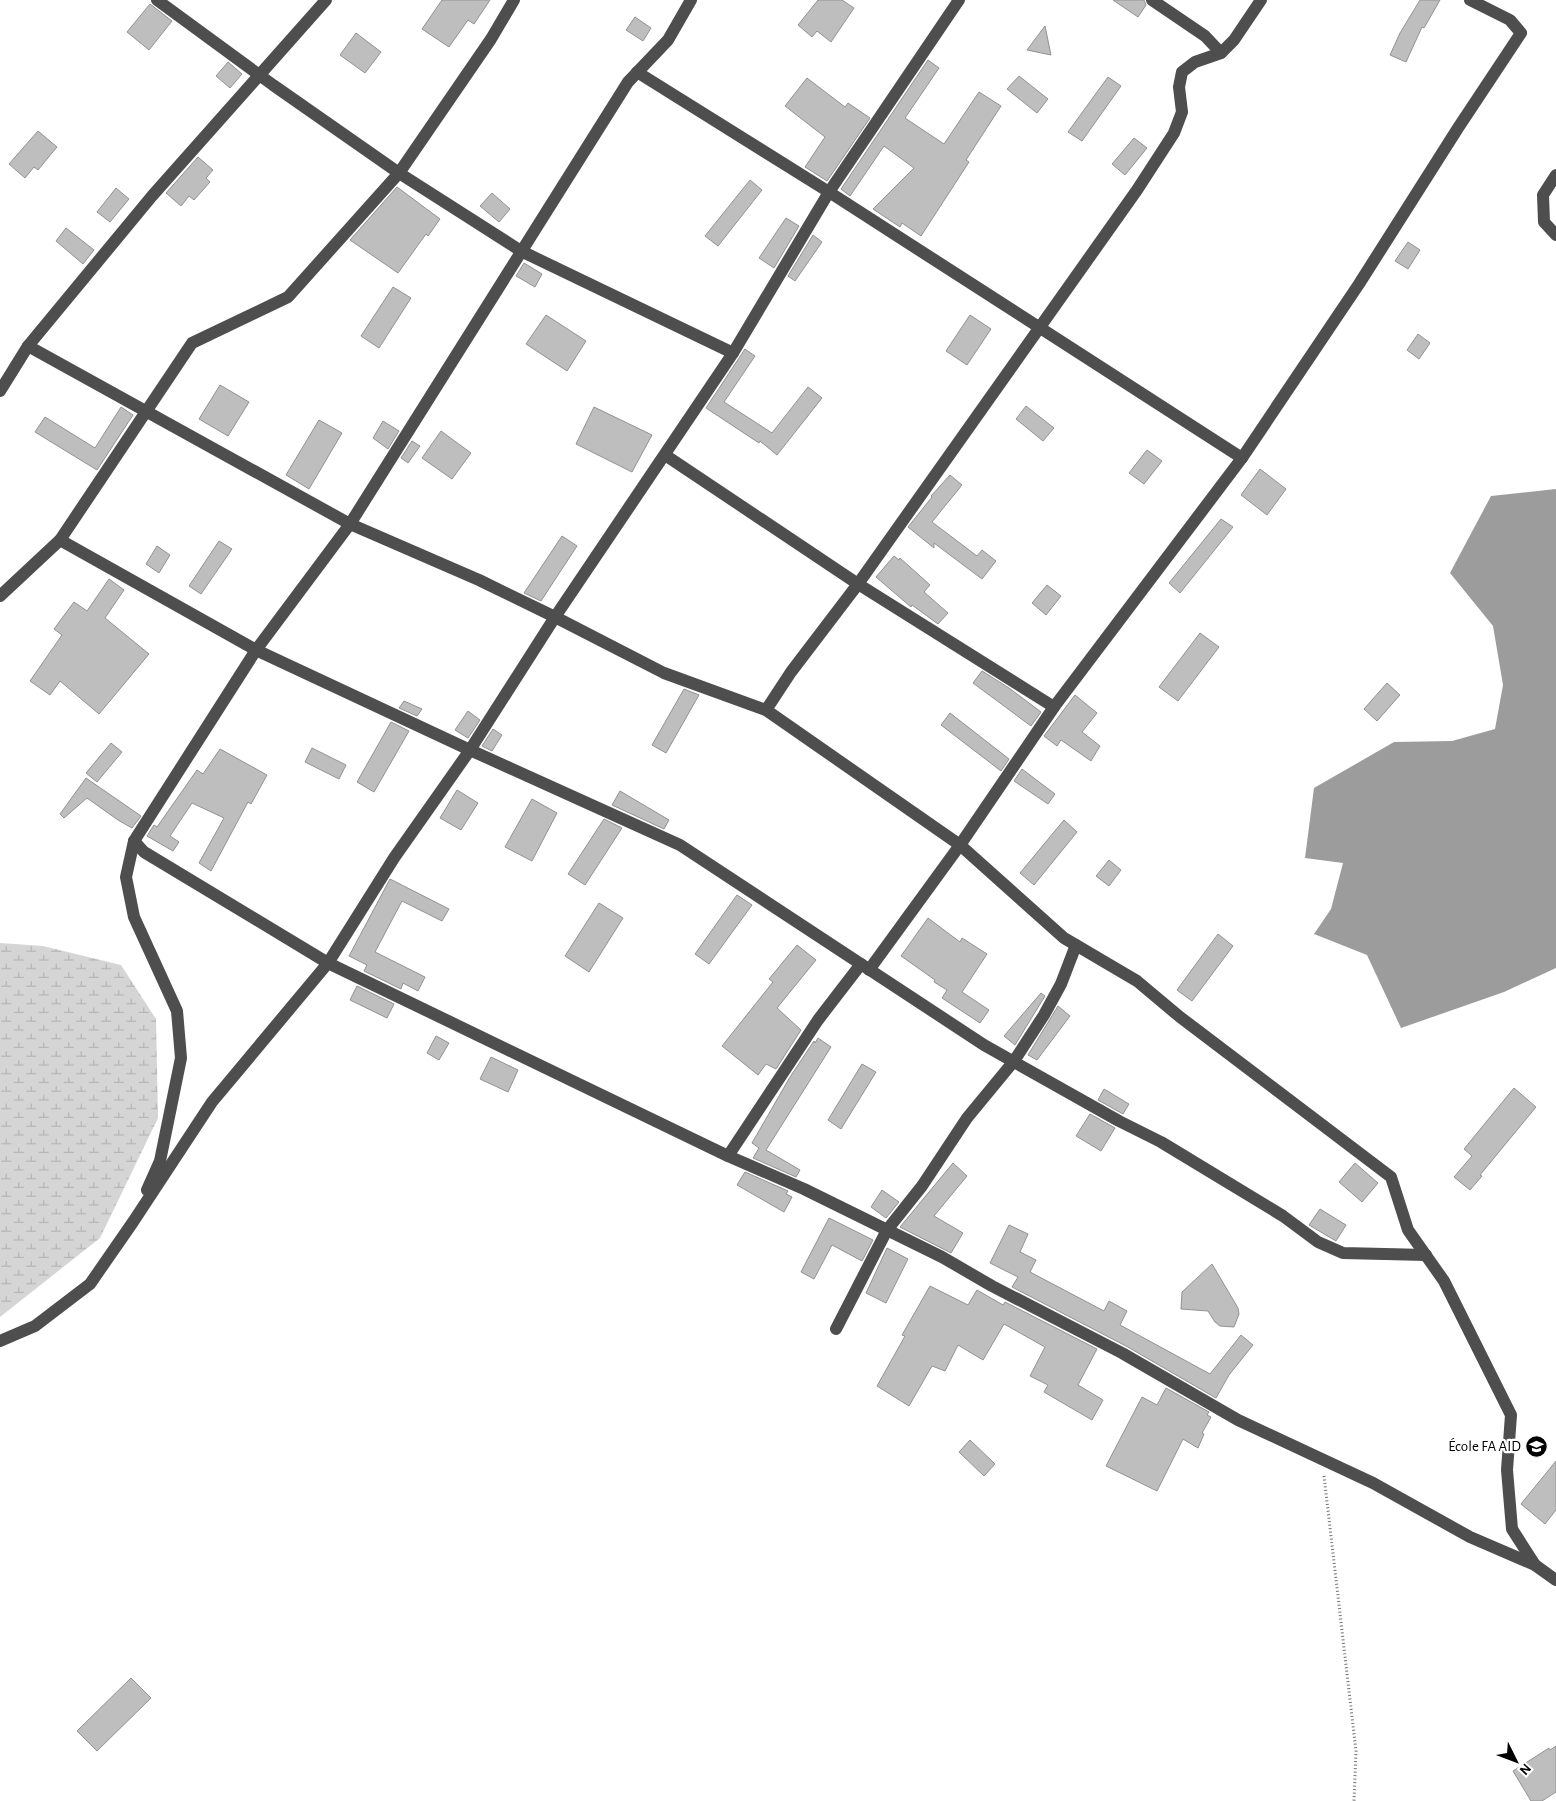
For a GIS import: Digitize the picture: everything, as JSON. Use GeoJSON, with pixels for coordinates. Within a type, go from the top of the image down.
{"type":"FeatureCollection","features":[{"type":"Feature","properties":{"kind":"street"},"geometry":{"type":"LineString","coordinates":[[157,0],[260,76],[399,173],[521,251],[733,354]]}},
{"type":"Feature","properties":{"kind":"street"},"geometry":{"type":"LineString","coordinates":[[0,391],[28,346],[152,196],[326,0]]}},
{"type":"Feature","properties":{"kind":"street"},"geometry":{"type":"LineString","coordinates":[[0,596],[60,540],[192,343],[288,297],[399,173],[491,39],[514,0]]}},
{"type":"Feature","properties":{"kind":"street"},"geometry":{"type":"LineString","coordinates":[[133,1222],[160,1162],[181,1058],[177,1011],[134,917],[126,877],[134,841],[256,650],[350,524],[628,82],[668,40],[691,0]]}},
{"type":"Feature","properties":{"kind":"street"},"geometry":{"type":"LineString","coordinates":[[0,1341],[35,1326],[90,1284],[212,1102],[328,963],[394,858],[470,750],[555,617],[733,354],[829,192],[959,0]]}},
{"type":"Feature","properties":{"kind":"street"},"geometry":{"type":"LineString","coordinates":[[1152,0],[1205,36],[1221,53]]}},
{"type":"Feature","properties":{"kind":"street"},"geometry":{"type":"LineString","coordinates":[[766,710],[791,672],[858,584],[1038,327],[1137,190],[1174,133],[1182,112],[1179,87],[1182,72],[1195,62],[1221,53],[1234,40],[1260,0]]}},
{"type":"Feature","properties":{"kind":"street"},"geometry":{"type":"LineString","coordinates":[[728,1156],[818,1020],[865,967],[960,845],[1054,707],[1242,458],[1359,284],[1521,33],[1510,20],[1470,0]]}},
{"type":"Feature","properties":{"kind":"street"},"geometry":{"type":"LineString","coordinates":[[637,72],[829,192],[1242,458]]}},
{"type":"Feature","properties":{"kind":"street"},"geometry":{"type":"LineString","coordinates":[[1556,175],[1543,195],[1544,222],[1556,235]]}},
{"type":"Feature","properties":{"kind":"street"},"geometry":{"type":"LineString","coordinates":[[28,346],[147,410],[350,524],[479,580],[664,673],[766,710],[960,845],[1064,938],[1137,981],[1180,1018],[1391,1177],[1408,1230],[1444,1280],[1511,1416],[1507,1470],[1512,1529],[1535,1565]]}},
{"type":"Feature","properties":{"kind":"street"},"geometry":{"type":"LineString","coordinates":[[664,455],[858,584],[1054,707]]}},
{"type":"Feature","properties":{"kind":"street"},"geometry":{"type":"LineString","coordinates":[[60,540],[256,650],[680,845],[984,1045],[1119,1121],[1161,1142],[1283,1216],[1318,1242],[1342,1253],[1426,1255]]}},
{"type":"Feature","properties":{"kind":"street"},"geometry":{"type":"LineString","coordinates":[[134,841],[144,852],[328,963],[728,1156],[804,1189],[942,1257],[992,1286],[1122,1353],[1238,1420],[1373,1483],[1470,1537],[1535,1565],[1556,1580]]}},
{"type":"Feature","properties":{"kind":"street"},"geometry":{"type":"LineString","coordinates":[[836,1329],[887,1230],[922,1186],[967,1118],[1014,1061],[1044,1015],[1076,945]]}},
{"type":"Feature","properties":{"kind":"path"},"geometry":{"type":"LineString","coordinates":[[1322,1460],[1356,1751],[1354,1801]]}},
{"type":"Feature","properties":{"kind":"green space"},"geometry":{"type":"Polygon","coordinates":[[[0,943],[43,946],[121,965],[156,1019],[158,1118],[100,1238],[0,1317],[0,943]]]}},
{"type":"Feature","properties":{"kind":"shaded area"},"geometry":{"type":"Polygon","coordinates":[[[1556,489],[1556,968],[1504,992],[1401,1028],[1367,955],[1314,934],[1331,909],[1343,863],[1305,858],[1314,788],[1394,742],[1452,741],[1495,729],[1503,685],[1493,626],[1450,573],[1491,496],[1556,489]]]}},
{"type":"Feature","properties":{"kind":"building"},"geometry":{"type":"Polygon","coordinates":[[[442,0],[490,0],[474,24],[468,20],[449,47],[422,29],[442,0]]]}},
{"type":"Feature","properties":{"kind":"building"},"geometry":{"type":"Polygon","coordinates":[[[818,0],[842,0],[854,8],[831,42],[817,31],[812,37],[798,25],[818,0]]]}},
{"type":"Feature","properties":{"kind":"building"},"geometry":{"type":"Polygon","coordinates":[[[1113,0],[1144,0],[1146,5],[1138,17],[1113,0]]]}},
{"type":"Feature","properties":{"kind":"building"},"geometry":{"type":"Polygon","coordinates":[[[1420,0],[1440,0],[1424,28],[1422,27],[1406,62],[1390,55],[1400,33],[1420,0]]]}},
{"type":"Feature","properties":{"kind":"building"},"geometry":{"type":"Polygon","coordinates":[[[150,4],[172,21],[149,50],[127,32],[150,4]]]}},
{"type":"Feature","properties":{"kind":"building"},"geometry":{"type":"Polygon","coordinates":[[[635,17],[651,28],[643,41],[626,30],[635,17]]]}},
{"type":"Feature","properties":{"kind":"building"},"geometry":{"type":"Polygon","coordinates":[[[1045,26],[1051,55],[1027,50],[1045,26]]]}},
{"type":"Feature","properties":{"kind":"building"},"geometry":{"type":"Polygon","coordinates":[[[356,33],[381,52],[365,73],[340,55],[356,33]]]}},
{"type":"Feature","properties":{"kind":"building"},"geometry":{"type":"Polygon","coordinates":[[[928,60],[939,68],[905,118],[944,144],[979,92],[1001,106],[966,160],[969,162],[921,236],[902,223],[900,227],[873,209],[914,168],[884,146],[850,196],[841,189],[928,60]]]}},
{"type":"Feature","properties":{"kind":"building"},"geometry":{"type":"Polygon","coordinates":[[[228,62],[242,74],[230,88],[216,76],[228,62]]]}},
{"type":"Feature","properties":{"kind":"building"},"geometry":{"type":"Polygon","coordinates":[[[1019,76],[1048,99],[1037,113],[1007,89],[1019,76]]]}},
{"type":"Feature","properties":{"kind":"building"},"geometry":{"type":"Polygon","coordinates":[[[1108,77],[1121,86],[1082,141],[1068,132],[1108,77]]]}},
{"type":"Feature","properties":{"kind":"building"},"geometry":{"type":"Polygon","coordinates":[[[807,78],[845,107],[848,103],[870,118],[827,181],[805,167],[825,137],[785,106],[807,78]]]}},
{"type":"Feature","properties":{"kind":"building"},"geometry":{"type":"Polygon","coordinates":[[[38,131],[57,147],[38,170],[34,167],[25,178],[9,164],[38,131]]]}},
{"type":"Feature","properties":{"kind":"building"},"geometry":{"type":"Polygon","coordinates":[[[1134,138],[1147,148],[1125,175],[1112,164],[1134,138]]]}},
{"type":"Feature","properties":{"kind":"building"},"geometry":{"type":"Polygon","coordinates":[[[198,157],[213,170],[206,178],[210,182],[194,200],[189,196],[181,206],[166,193],[198,157]]]}},
{"type":"Feature","properties":{"kind":"building"},"geometry":{"type":"Polygon","coordinates":[[[750,180],[762,190],[718,246],[705,236],[750,180]]]}},
{"type":"Feature","properties":{"kind":"building"},"geometry":{"type":"Polygon","coordinates":[[[397,187],[440,219],[428,236],[426,234],[398,273],[350,240],[397,187]]]}},
{"type":"Feature","properties":{"kind":"building"},"geometry":{"type":"Polygon","coordinates":[[[116,188],[129,199],[110,222],[97,212],[116,188]]]}},
{"type":"Feature","properties":{"kind":"building"},"geometry":{"type":"Polygon","coordinates":[[[492,193],[510,209],[499,222],[480,206],[492,193]]]}},
{"type":"Feature","properties":{"kind":"building"},"geometry":{"type":"Polygon","coordinates":[[[786,218],[799,226],[774,268],[759,258],[786,218]]]}},
{"type":"Feature","properties":{"kind":"building"},"geometry":{"type":"Polygon","coordinates":[[[66,228],[94,250],[83,264],[56,241],[66,228]]]}},
{"type":"Feature","properties":{"kind":"building"},"geometry":{"type":"Polygon","coordinates":[[[813,235],[822,242],[795,281],[788,276],[813,235]]]}},
{"type":"Feature","properties":{"kind":"building"},"geometry":{"type":"Polygon","coordinates":[[[1408,242],[1420,250],[1408,269],[1395,261],[1408,242]]]}},
{"type":"Feature","properties":{"kind":"building"},"geometry":{"type":"Polygon","coordinates":[[[524,263],[542,274],[535,287],[516,276],[524,263]]]}},
{"type":"Feature","properties":{"kind":"building"},"geometry":{"type":"Polygon","coordinates":[[[393,287],[411,298],[379,348],[361,336],[393,287]]]}},
{"type":"Feature","properties":{"kind":"building"},"geometry":{"type":"Polygon","coordinates":[[[546,315],[586,341],[567,371],[526,344],[546,315]]]}},
{"type":"Feature","properties":{"kind":"building"},"geometry":{"type":"Polygon","coordinates":[[[970,315],[991,329],[967,365],[946,351],[970,315]]]}},
{"type":"Feature","properties":{"kind":"building"},"geometry":{"type":"Polygon","coordinates":[[[1418,334],[1430,343],[1419,359],[1407,350],[1418,334]]]}},
{"type":"Feature","properties":{"kind":"building"},"geometry":{"type":"Polygon","coordinates":[[[745,349],[755,356],[724,402],[772,433],[808,387],[822,398],[777,455],[760,441],[759,443],[706,408],[745,349]]]}},
{"type":"Feature","properties":{"kind":"building"},"geometry":{"type":"Polygon","coordinates":[[[220,385],[249,402],[228,436],[199,419],[220,385]]]}},
{"type":"Feature","properties":{"kind":"building"},"geometry":{"type":"Polygon","coordinates":[[[1026,406],[1054,428],[1043,441],[1016,419],[1026,406]]]}},
{"type":"Feature","properties":{"kind":"building"},"geometry":{"type":"Polygon","coordinates":[[[121,407],[133,415],[97,470],[35,432],[45,417],[95,448],[121,407]]]}},
{"type":"Feature","properties":{"kind":"building"},"geometry":{"type":"Polygon","coordinates":[[[594,407],[652,435],[632,472],[576,444],[594,407]]]}},
{"type":"Feature","properties":{"kind":"building"},"geometry":{"type":"Polygon","coordinates":[[[319,420],[342,433],[309,489],[286,475],[319,420]]]}},
{"type":"Feature","properties":{"kind":"building"},"geometry":{"type":"Polygon","coordinates":[[[383,421],[399,431],[388,449],[373,438],[383,421]]]}},
{"type":"Feature","properties":{"kind":"building"},"geometry":{"type":"Polygon","coordinates":[[[441,431],[471,453],[452,479],[422,458],[441,431]]]}},
{"type":"Feature","properties":{"kind":"building"},"geometry":{"type":"Polygon","coordinates":[[[412,441],[420,446],[408,463],[401,458],[412,441]]]}},
{"type":"Feature","properties":{"kind":"building"},"geometry":{"type":"Polygon","coordinates":[[[1147,450],[1162,461],[1144,484],[1129,473],[1147,450]]]}},
{"type":"Feature","properties":{"kind":"building"},"geometry":{"type":"Polygon","coordinates":[[[1260,469],[1286,489],[1267,515],[1241,495],[1260,469]]]}},
{"type":"Feature","properties":{"kind":"building"},"geometry":{"type":"Polygon","coordinates":[[[950,475],[962,485],[932,522],[977,556],[982,550],[996,561],[982,579],[934,543],[934,548],[908,527],[931,496],[950,475]]]}},
{"type":"Feature","properties":{"kind":"building"},"geometry":{"type":"Polygon","coordinates":[[[1221,519],[1233,527],[1180,593],[1169,583],[1221,519]]]}},
{"type":"Feature","properties":{"kind":"building"},"geometry":{"type":"Polygon","coordinates":[[[562,536],[577,546],[541,601],[524,593],[562,536]]]}},
{"type":"Feature","properties":{"kind":"building"},"geometry":{"type":"Polygon","coordinates":[[[219,541],[232,549],[201,594],[189,586],[219,541]]]}},
{"type":"Feature","properties":{"kind":"building"},"geometry":{"type":"Polygon","coordinates":[[[157,546],[170,555],[159,573],[146,564],[157,546]]]}},
{"type":"Feature","properties":{"kind":"building"},"geometry":{"type":"Polygon","coordinates":[[[894,556],[899,560],[900,558],[930,585],[924,592],[948,613],[938,624],[912,605],[911,607],[876,577],[894,556]]]}},
{"type":"Feature","properties":{"kind":"building"},"geometry":{"type":"Polygon","coordinates":[[[109,579],[124,590],[105,618],[149,654],[99,714],[60,681],[50,695],[30,681],[62,635],[54,629],[74,602],[87,611],[109,579]]]}},
{"type":"Feature","properties":{"kind":"building"},"geometry":{"type":"Polygon","coordinates":[[[1047,585],[1061,596],[1046,615],[1032,603],[1047,585]]]}},
{"type":"Feature","properties":{"kind":"building"},"geometry":{"type":"Polygon","coordinates":[[[1200,633],[1219,647],[1178,701],[1159,687],[1200,633]]]}},
{"type":"Feature","properties":{"kind":"building"},"geometry":{"type":"Polygon","coordinates":[[[982,671],[1041,712],[1031,726],[973,683],[982,671]]]}},
{"type":"Feature","properties":{"kind":"building"},"geometry":{"type":"Polygon","coordinates":[[[1387,683],[1400,695],[1377,721],[1364,709],[1387,683]]]}},
{"type":"Feature","properties":{"kind":"building"},"geometry":{"type":"Polygon","coordinates":[[[684,689],[699,695],[666,753],[652,745],[684,689]]]}},
{"type":"Feature","properties":{"kind":"building"},"geometry":{"type":"Polygon","coordinates":[[[1075,695],[1097,713],[1082,732],[1100,746],[1091,761],[1061,740],[1057,746],[1044,736],[1075,695]]]}},
{"type":"Feature","properties":{"kind":"building"},"geometry":{"type":"Polygon","coordinates":[[[404,701],[422,709],[417,716],[399,708],[404,701]]]}},
{"type":"Feature","properties":{"kind":"building"},"geometry":{"type":"Polygon","coordinates":[[[468,711],[480,720],[468,738],[455,730],[468,711]]]}},
{"type":"Feature","properties":{"kind":"building"},"geometry":{"type":"Polygon","coordinates":[[[950,713],[1009,759],[1001,771],[941,725],[950,713]]]}},
{"type":"Feature","properties":{"kind":"building"},"geometry":{"type":"Polygon","coordinates":[[[391,722],[409,731],[374,792],[357,782],[391,722]]]}},
{"type":"Feature","properties":{"kind":"building"},"geometry":{"type":"Polygon","coordinates":[[[493,729],[502,735],[492,751],[482,746],[493,729]]]}},
{"type":"Feature","properties":{"kind":"building"},"geometry":{"type":"Polygon","coordinates":[[[111,743],[122,752],[97,782],[86,773],[111,743]]]}},
{"type":"Feature","properties":{"kind":"building"},"geometry":{"type":"Polygon","coordinates":[[[312,748],[346,765],[339,779],[305,762],[312,748]]]}},
{"type":"Feature","properties":{"kind":"building"},"geometry":{"type":"Polygon","coordinates":[[[220,749],[267,775],[251,804],[248,802],[211,871],[199,863],[224,818],[192,803],[170,836],[179,842],[173,851],[147,836],[154,825],[157,827],[197,770],[203,774],[220,749]]]}},
{"type":"Feature","properties":{"kind":"building"},"geometry":{"type":"Polygon","coordinates":[[[1022,769],[1055,794],[1048,804],[1014,781],[1022,769]]]}},
{"type":"Feature","properties":{"kind":"building"},"geometry":{"type":"Polygon","coordinates":[[[86,778],[141,816],[132,828],[87,798],[64,818],[60,814],[86,778]]]}},
{"type":"Feature","properties":{"kind":"building"},"geometry":{"type":"Polygon","coordinates":[[[457,790],[478,803],[461,830],[440,818],[457,790]]]}},
{"type":"Feature","properties":{"kind":"building"},"geometry":{"type":"Polygon","coordinates":[[[620,791],[669,820],[664,829],[612,805],[620,791]]]}},
{"type":"Feature","properties":{"kind":"building"},"geometry":{"type":"Polygon","coordinates":[[[532,799],[557,813],[532,861],[505,847],[532,799]]]}},
{"type":"Feature","properties":{"kind":"building"},"geometry":{"type":"Polygon","coordinates":[[[604,819],[622,828],[585,885],[568,874],[604,819]]]}},
{"type":"Feature","properties":{"kind":"building"},"geometry":{"type":"Polygon","coordinates":[[[1064,820],[1077,832],[1034,885],[1020,873],[1064,820]]]}},
{"type":"Feature","properties":{"kind":"building"},"geometry":{"type":"Polygon","coordinates":[[[1109,860],[1121,870],[1109,886],[1096,876],[1109,860]]]}},
{"type":"Feature","properties":{"kind":"building"},"geometry":{"type":"Polygon","coordinates":[[[390,879],[449,909],[442,921],[402,901],[375,952],[425,977],[418,991],[403,983],[401,989],[364,971],[367,965],[349,956],[390,879]]]}},
{"type":"Feature","properties":{"kind":"building"},"geometry":{"type":"Polygon","coordinates":[[[737,895],[752,905],[709,964],[695,954],[737,895]]]}},
{"type":"Feature","properties":{"kind":"building"},"geometry":{"type":"Polygon","coordinates":[[[599,903],[623,918],[589,972],[565,956],[599,903]]]}},
{"type":"Feature","properties":{"kind":"building"},"geometry":{"type":"Polygon","coordinates":[[[928,918],[960,942],[962,938],[987,954],[962,992],[989,1010],[980,1023],[942,998],[947,990],[901,956],[928,918]]]}},
{"type":"Feature","properties":{"kind":"building"},"geometry":{"type":"Polygon","coordinates":[[[1218,934],[1233,946],[1192,1001],[1177,990],[1218,934]]]}},
{"type":"Feature","properties":{"kind":"building"},"geometry":{"type":"Polygon","coordinates":[[[797,945],[816,960],[777,1008],[801,1030],[776,1069],[766,1064],[758,1075],[722,1046],[773,982],[769,979],[797,945]]]}},
{"type":"Feature","properties":{"kind":"building"},"geometry":{"type":"Polygon","coordinates":[[[357,986],[394,1004],[387,1018],[350,1000],[357,986]]]}},
{"type":"Feature","properties":{"kind":"building"},"geometry":{"type":"Polygon","coordinates":[[[1041,993],[1045,996],[1015,1045],[1004,1036],[1041,993]]]}},
{"type":"Feature","properties":{"kind":"building"},"geometry":{"type":"Polygon","coordinates":[[[1058,1006],[1070,1016],[1037,1060],[1028,1055],[1058,1006]]]}},
{"type":"Feature","properties":{"kind":"building"},"geometry":{"type":"Polygon","coordinates":[[[436,1036],[449,1043],[439,1060],[427,1053],[436,1036]]]}},
{"type":"Feature","properties":{"kind":"building"},"geometry":{"type":"Polygon","coordinates":[[[818,1038],[831,1047],[766,1150],[800,1170],[796,1177],[753,1158],[759,1148],[752,1143],[790,1077],[818,1038]]]}},
{"type":"Feature","properties":{"kind":"building"},"geometry":{"type":"Polygon","coordinates":[[[491,1057],[518,1070],[508,1092],[480,1079],[491,1057]]]}},
{"type":"Feature","properties":{"kind":"building"},"geometry":{"type":"Polygon","coordinates":[[[862,1064],[876,1072],[841,1129],[828,1120],[862,1064]]]}},
{"type":"Feature","properties":{"kind":"building"},"geometry":{"type":"Polygon","coordinates":[[[1514,1088],[1536,1107],[1480,1175],[1482,1176],[1470,1190],[1454,1177],[1472,1156],[1464,1149],[1514,1088]]]}},
{"type":"Feature","properties":{"kind":"building"},"geometry":{"type":"Polygon","coordinates":[[[1104,1089],[1129,1104],[1123,1114],[1098,1100],[1104,1089]]]}},
{"type":"Feature","properties":{"kind":"building"},"geometry":{"type":"Polygon","coordinates":[[[1090,1114],[1115,1128],[1101,1151],[1076,1136],[1090,1114]]]}},
{"type":"Feature","properties":{"kind":"building"},"geometry":{"type":"Polygon","coordinates":[[[953,1163],[967,1176],[934,1216],[963,1233],[951,1253],[900,1227],[953,1163]]]}},
{"type":"Feature","properties":{"kind":"building"},"geometry":{"type":"Polygon","coordinates":[[[1355,1163],[1378,1183],[1362,1202],[1339,1182],[1355,1163]]]}},
{"type":"Feature","properties":{"kind":"building"},"geometry":{"type":"Polygon","coordinates":[[[745,1172],[788,1191],[786,1194],[792,1197],[784,1212],[737,1185],[745,1172]]]}},
{"type":"Feature","properties":{"kind":"building"},"geometry":{"type":"Polygon","coordinates":[[[882,1190],[899,1202],[886,1218],[871,1207],[882,1190]]]}},
{"type":"Feature","properties":{"kind":"building"},"geometry":{"type":"Polygon","coordinates":[[[1320,1209],[1346,1225],[1336,1241],[1309,1225],[1320,1209]]]}},
{"type":"Feature","properties":{"kind":"building"},"geometry":{"type":"Polygon","coordinates":[[[829,1218],[873,1240],[862,1261],[832,1245],[814,1279],[801,1272],[829,1218]]]}},
{"type":"Feature","properties":{"kind":"building"},"geometry":{"type":"Polygon","coordinates":[[[1009,1225],[1028,1234],[1020,1252],[1036,1260],[1030,1272],[1104,1311],[1109,1301],[1127,1311],[1120,1325],[1210,1374],[1241,1335],[1253,1345],[1229,1375],[1216,1398],[1126,1346],[1012,1287],[1018,1277],[990,1263],[1009,1225]]]}},
{"type":"Feature","properties":{"kind":"building"},"geometry":{"type":"Polygon","coordinates":[[[887,1248],[908,1259],[886,1303],[866,1293],[887,1248]]]}},
{"type":"Feature","properties":{"kind":"building"},"geometry":{"type":"Polygon","coordinates":[[[1212,1264],[1238,1308],[1239,1314],[1234,1327],[1220,1326],[1208,1311],[1181,1309],[1182,1292],[1212,1264]]]}},
{"type":"Feature","properties":{"kind":"building"},"geometry":{"type":"Polygon","coordinates":[[[930,1286],[968,1305],[977,1290],[1003,1305],[1005,1302],[1097,1349],[1078,1385],[1103,1400],[1092,1420],[1044,1392],[1048,1385],[1030,1376],[1045,1347],[1004,1324],[983,1360],[958,1345],[945,1371],[932,1366],[909,1406],[877,1386],[905,1336],[902,1335],[930,1286]]]}},
{"type":"Feature","properties":{"kind":"building"},"geometry":{"type":"Polygon","coordinates":[[[1166,1388],[1209,1412],[1207,1415],[1211,1417],[1202,1433],[1204,1434],[1198,1448],[1183,1439],[1157,1491],[1106,1466],[1142,1397],[1157,1405],[1166,1388]]]}},
{"type":"Feature","properties":{"kind":"building"},"geometry":{"type":"Polygon","coordinates":[[[970,1440],[995,1464],[984,1476],[959,1452],[970,1440]]]}},
{"type":"Feature","properties":{"kind":"building"},"geometry":{"type":"Polygon","coordinates":[[[1556,1461],[1556,1510],[1545,1524],[1521,1504],[1556,1461]]]}},
{"type":"Feature","properties":{"kind":"building"},"geometry":{"type":"Polygon","coordinates":[[[131,1678],[151,1698],[97,1751],[77,1731],[131,1678]]]}},
{"type":"Feature","properties":{"kind":"building"},"geometry":{"type":"Polygon","coordinates":[[[1556,1746],[1556,1792],[1542,1801],[1531,1801],[1513,1771],[1549,1748],[1550,1750],[1556,1746]]]}},
{"type":"Feature","properties":{"kind":"place","name":"École FA AID"},"geometry":{"type":"Point","coordinates":[1537,1446]}}]}
